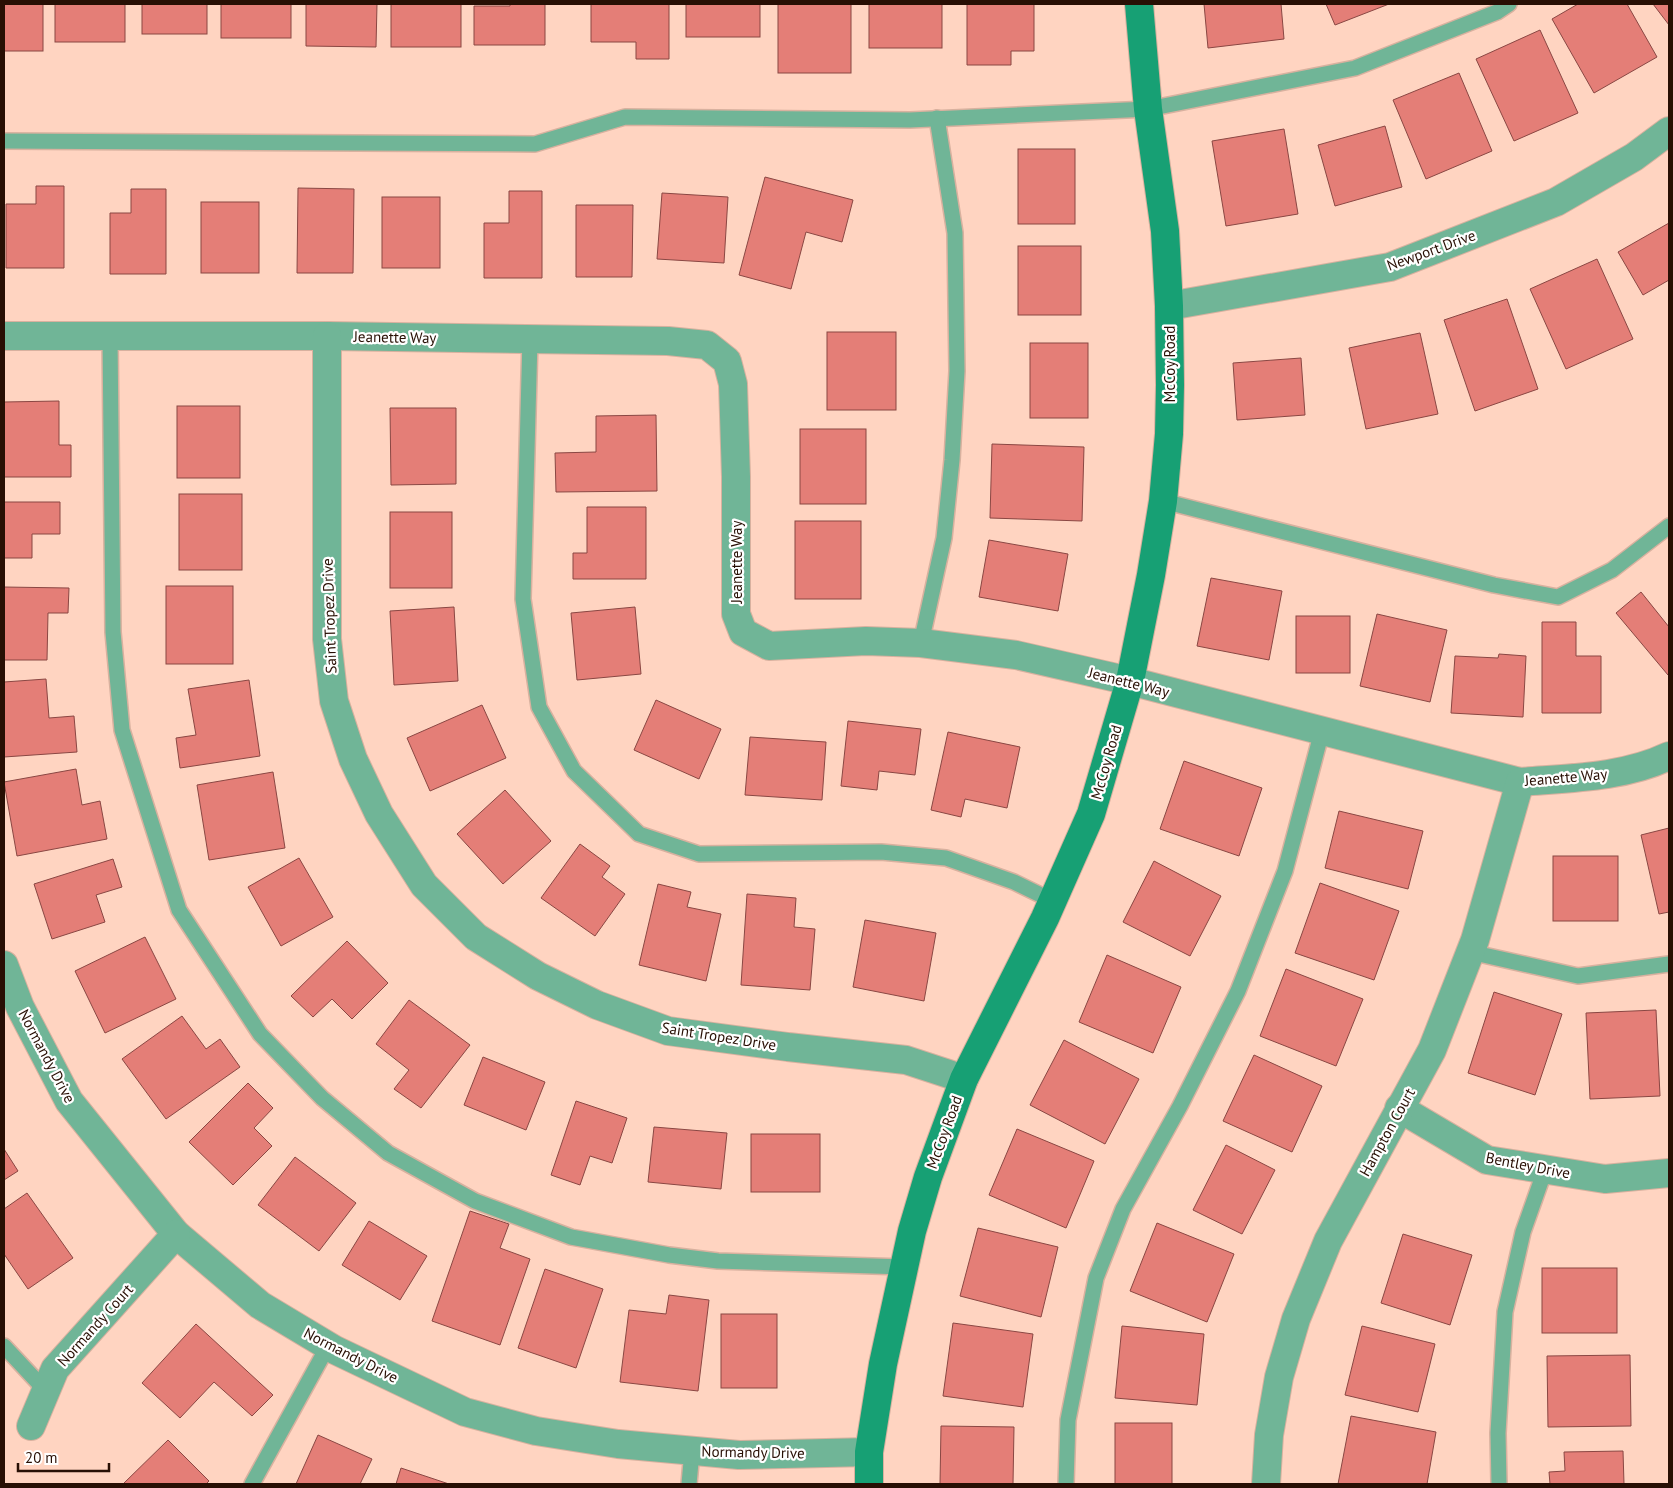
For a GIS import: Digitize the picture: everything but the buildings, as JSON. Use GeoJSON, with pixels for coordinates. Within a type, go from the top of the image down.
{"type":"FeatureCollection","features":[{"type":"Feature","properties":{"kind":"street","name":"McCoy Road"},"geometry":{"type":"LineString","coordinates":[[869,1484],[870,1452],[883,1364],[912,1231],[928,1177],[964,1079],[1053,901],[1091,814],[1130,681],[1151,575],[1162,501],[1169,434],[1169,306],[1165,231],[1148,109],[1139,4]]}},
{"type":"Feature","properties":{"kind":"street","name":"Newport Drive"},"geometry":{"type":"LineString","coordinates":[[1169,306],[1390,267],[1556,202],[1634,157],[1669,131]]}},
{"type":"Feature","properties":{"kind":"street","name":"Jeanette Way"},"geometry":{"type":"LineString","coordinates":[[4,336],[327,336],[668,341],[707,345],[727,361],[734,384],[736,614],[743,632],[769,646],[866,641],[921,643],[1016,655],[1130,681],[1520,782],[1617,772],[1656,762],[1669,756]]}},
{"type":"Feature","properties":{"kind":"street","name":"Saint Tropez Drive"},"geometry":{"type":"LineString","coordinates":[[327,336],[327,639],[334,701],[353,759],[379,814],[424,885],[476,937],[538,976],[597,1005],[668,1030],[788,1047],[906,1060],[964,1079]]}},
{"type":"Feature","properties":{"kind":"street","name":"Hampton Court"},"geometry":{"type":"LineString","coordinates":[[1266,1484],[1269,1435],[1279,1377],[1296,1319],[1328,1241],[1432,1050],[1470,952],[1520,782]]}},
{"type":"Feature","properties":{"kind":"street","name":"Normandy Drive"},"geometry":{"type":"LineString","coordinates":[[4,964],[20,1007],[69,1101],[176,1234],[260,1306],[328,1346],[465,1412],[545,1432],[618,1444],[740,1455],[870,1452]]}},
{"type":"Feature","properties":{"kind":"street","name":"Bentley Drive"},"geometry":{"type":"LineString","coordinates":[[1399,1108],[1487,1160],[1604,1179],[1669,1173]]}},
{"type":"Feature","properties":{"kind":"street","name":"Normandy Court"},"geometry":{"type":"LineString","coordinates":[[30,1426],[55,1369],[176,1234]]}},
{"type":"Feature","properties":{"kind":"lane"},"geometry":{"type":"LineString","coordinates":[[4,141],[535,144],[625,117],[900,120],[1148,109],[1355,68],[1497,12],[1509,4]]}},
{"type":"Feature","properties":{"kind":"lane"},"geometry":{"type":"LineString","coordinates":[[921,643],[944,538],[952,460],[957,371],[955,233],[937,118]]}},
{"type":"Feature","properties":{"kind":"lane"},"geometry":{"type":"LineString","coordinates":[[110,336],[113,632],[122,730],[179,910],[260,1034],[322,1098],[388,1153],[475,1201],[571,1237],[669,1255],[718,1261],[904,1267]]}},
{"type":"Feature","properties":{"kind":"lane"},"geometry":{"type":"LineString","coordinates":[[530,339],[523,599],[540,707],[574,771],[640,834],[699,854],[881,852],[946,858],[1014,882],[1053,901]]}},
{"type":"Feature","properties":{"kind":"lane"},"geometry":{"type":"LineString","coordinates":[[1162,501],[1494,585],[1558,597],[1612,570],[1669,526]]}},
{"type":"Feature","properties":{"kind":"lane"},"geometry":{"type":"LineString","coordinates":[[1066,1484],[1068,1420],[1096,1278],[1123,1209],[1180,1106],[1238,991],[1285,871],[1322,731]]}},
{"type":"Feature","properties":{"kind":"lane"},"geometry":{"type":"LineString","coordinates":[[1470,952],[1578,976],[1669,964]]}},
{"type":"Feature","properties":{"kind":"lane"},"geometry":{"type":"LineString","coordinates":[[1499,1484],[1498,1433],[1504,1312],[1524,1232],[1545,1170]]}},
{"type":"Feature","properties":{"kind":"lane"},"geometry":{"type":"LineString","coordinates":[[4,1346],[46,1391]]}},
{"type":"Feature","properties":{"kind":"lane"},"geometry":{"type":"LineString","coordinates":[[252,1484],[328,1346]]}},
{"type":"Feature","properties":{"kind":"lane"},"geometry":{"type":"LineString","coordinates":[[689,1484],[692,1451]]}}]}
